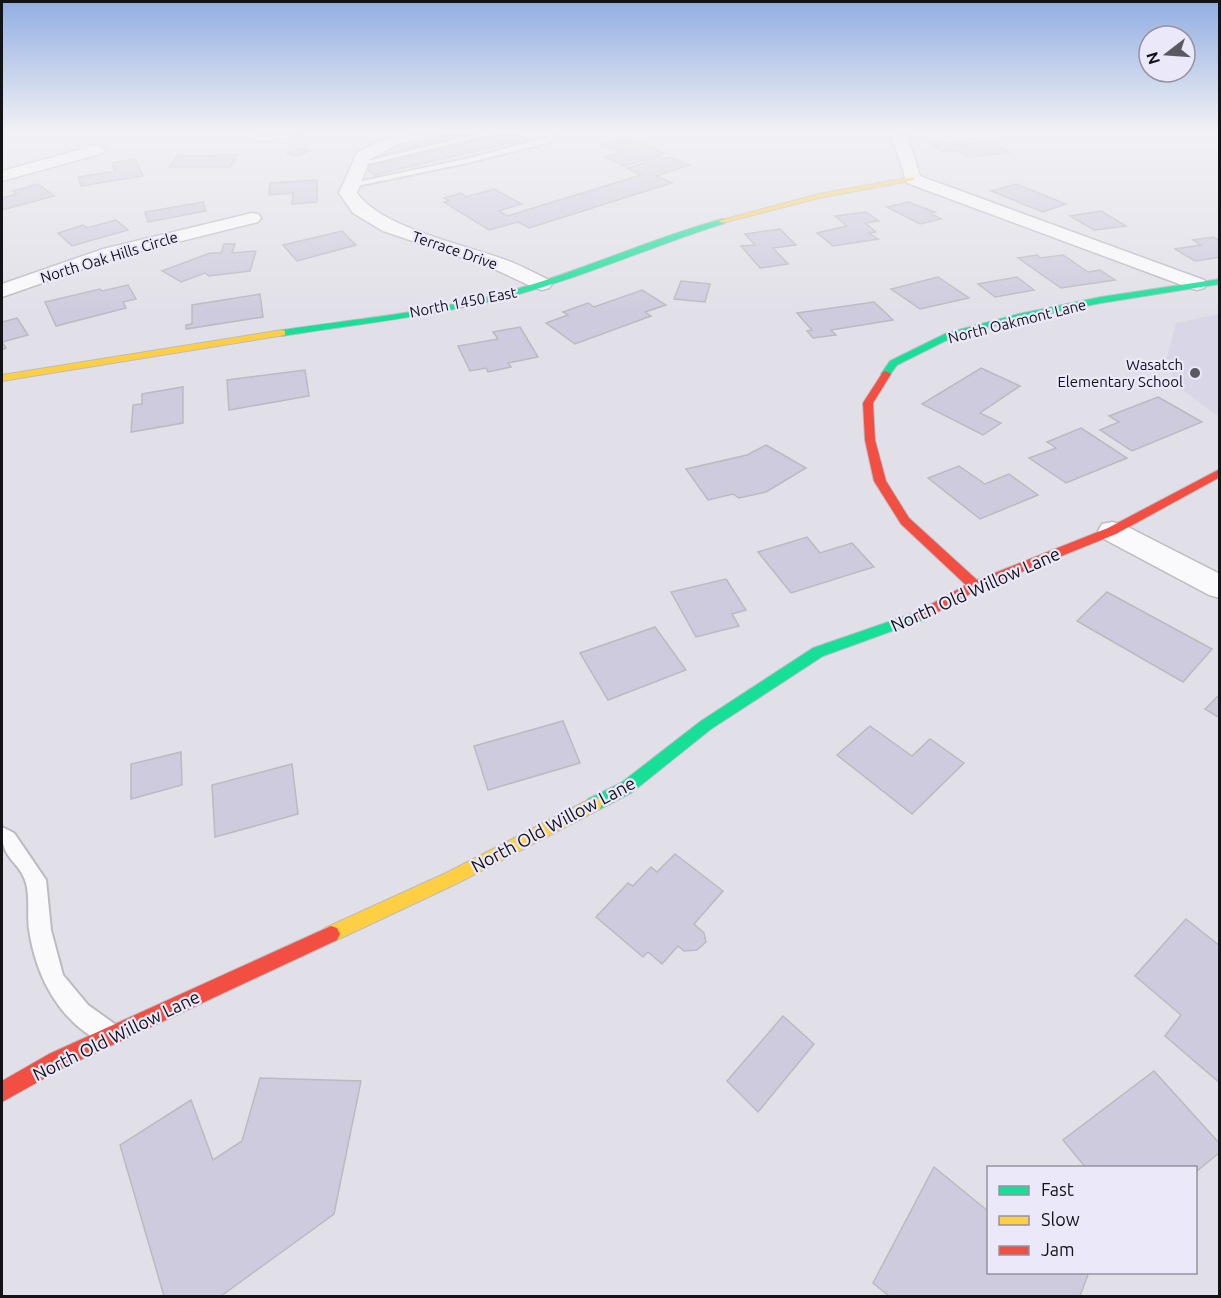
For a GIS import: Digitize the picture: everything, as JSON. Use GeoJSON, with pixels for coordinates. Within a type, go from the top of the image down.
{"type":"FeatureCollection","features":[{"type":"Feature","properties":{"kind":"street","name":"Terrace Drive"},"geometry":{"type":"LineString","coordinates":[[349,192],[359,208],[390,227],[499,264],[542,284]]}},
{"type":"Feature","properties":{"kind":"street","name":"North 1450 East"},"geometry":{"type":"LineString","coordinates":[[2,378],[476,302],[542,284],[669,237],[736,216],[843,192]]}},
{"type":"Feature","properties":{"kind":"street"},"geometry":{"type":"LineString","coordinates":[[947,192],[1197,284]]}},
{"type":"Feature","properties":{"kind":"street","name":"North Oak Hills Circle"},"geometry":{"type":"LineString","coordinates":[[2,291],[164,238],[252,218]]}},
{"type":"Feature","properties":{"kind":"street","name":"North Oakmont Lane"},"geometry":{"type":"LineString","coordinates":[[975,586],[905,521],[880,481],[870,440],[868,403],[893,363],[950,335],[1019,317],[1220,280]]}},
{"type":"Feature","properties":{"kind":"street","name":"North Old Willow Lane"},"geometry":{"type":"LineString","coordinates":[[2,1092],[56,1061],[452,878],[626,788],[706,725],[818,652],[922,615],[975,586],[1112,531],[1220,472]]}},
{"type":"Feature","properties":{"kind":"street"},"geometry":{"type":"LineString","coordinates":[[1112,531],[1220,587]]}},
{"type":"Feature","properties":{"kind":"lane"},"geometry":{"type":"LineString","coordinates":[[2,836],[7,839],[36,880],[40,930],[54,981],[80,1012],[111,1036]]}},
{"type":"Feature","properties":{"kind":"shaded area","name":"Wasatch Elementary School"},"geometry":{"type":"Polygon","coordinates":[[[1220,314],[1219,417],[1177,386],[1166,361],[1176,323],[1220,314]]]}},
{"type":"Feature","properties":{"kind":"building"},"geometry":{"type":"Polygon","coordinates":[[[14,192],[48,192],[54,196],[2,210],[2,198],[17,194],[14,192]]]}},
{"type":"Feature","properties":{"kind":"building"},"geometry":{"type":"Polygon","coordinates":[[[269,192],[317,192],[317,202],[292,204],[293,193],[269,195],[269,192]]]}},
{"type":"Feature","properties":{"kind":"building"},"geometry":{"type":"Polygon","coordinates":[[[485,192],[499,192],[522,204],[499,211],[507,216],[587,192],[645,192],[529,228],[518,222],[489,230],[444,202],[449,201],[444,198],[461,193],[466,197],[485,192]]]}},
{"type":"Feature","properties":{"kind":"building"},"geometry":{"type":"Polygon","coordinates":[[[992,192],[1035,192],[1066,204],[1043,212],[992,192]]]}},
{"type":"Feature","properties":{"kind":"building"},"geometry":{"type":"Polygon","coordinates":[[[203,202],[206,211],[148,222],[145,212],[203,202]]]}},
{"type":"Feature","properties":{"kind":"building"},"geometry":{"type":"Polygon","coordinates":[[[908,202],[935,212],[930,213],[941,219],[920,224],[887,207],[908,202]]]}},
{"type":"Feature","properties":{"kind":"building"},"geometry":{"type":"Polygon","coordinates":[[[1101,211],[1126,226],[1094,230],[1070,216],[1101,211]]]}},
{"type":"Feature","properties":{"kind":"building"},"geometry":{"type":"Polygon","coordinates":[[[866,212],[879,221],[865,223],[876,232],[869,233],[878,239],[833,246],[817,233],[847,226],[835,216],[866,212]]]}},
{"type":"Feature","properties":{"kind":"building"},"geometry":{"type":"Polygon","coordinates":[[[116,220],[128,230],[72,246],[58,233],[83,225],[87,228],[116,220]]]}},
{"type":"Feature","properties":{"kind":"building"},"geometry":{"type":"Polygon","coordinates":[[[780,229],[796,245],[773,248],[788,264],[760,268],[741,246],[755,245],[745,234],[780,229]]]}},
{"type":"Feature","properties":{"kind":"building"},"geometry":{"type":"Polygon","coordinates":[[[342,231],[356,245],[297,261],[283,245],[342,231]]]}},
{"type":"Feature","properties":{"kind":"building"},"geometry":{"type":"Polygon","coordinates":[[[1213,237],[1220,241],[1220,257],[1195,261],[1175,249],[1201,245],[1193,240],[1213,237]]]}},
{"type":"Feature","properties":{"kind":"building"},"geometry":{"type":"Polygon","coordinates":[[[224,244],[235,244],[232,253],[256,251],[250,271],[209,276],[205,273],[181,282],[162,271],[210,253],[221,253],[224,244]]]}},
{"type":"Feature","properties":{"kind":"building"},"geometry":{"type":"Polygon","coordinates":[[[1037,255],[1040,258],[1063,255],[1088,272],[1100,270],[1115,280],[1061,288],[1018,258],[1037,255]]]}},
{"type":"Feature","properties":{"kind":"building"},"geometry":{"type":"Polygon","coordinates":[[[938,277],[969,298],[920,309],[891,289],[938,277]]]}},
{"type":"Feature","properties":{"kind":"building"},"geometry":{"type":"Polygon","coordinates":[[[1017,277],[1034,290],[995,297],[978,284],[1017,277]]]}},
{"type":"Feature","properties":{"kind":"building"},"geometry":{"type":"Polygon","coordinates":[[[681,281],[710,284],[705,302],[674,299],[681,281]]]}},
{"type":"Feature","properties":{"kind":"building"},"geometry":{"type":"Polygon","coordinates":[[[128,285],[136,299],[123,302],[126,308],[56,326],[45,302],[100,289],[102,291],[128,285]]]}},
{"type":"Feature","properties":{"kind":"building"},"geometry":{"type":"Polygon","coordinates":[[[642,290],[666,305],[645,312],[651,316],[575,344],[546,323],[568,315],[563,312],[588,303],[594,307],[642,290]]]}},
{"type":"Feature","properties":{"kind":"building"},"geometry":{"type":"Polygon","coordinates":[[[260,294],[263,317],[186,329],[186,325],[192,324],[192,305],[260,294]]]}},
{"type":"Feature","properties":{"kind":"building"},"geometry":{"type":"Polygon","coordinates":[[[874,302],[893,320],[831,330],[836,335],[813,338],[807,331],[812,330],[797,313],[874,302]]]}},
{"type":"Feature","properties":{"kind":"building"},"geometry":{"type":"Polygon","coordinates":[[[17,318],[28,335],[2,342],[2,322],[17,318]]]}},
{"type":"Feature","properties":{"kind":"building"},"geometry":{"type":"Polygon","coordinates":[[[520,327],[538,357],[508,363],[511,367],[488,372],[486,368],[470,371],[458,346],[498,339],[493,332],[520,327]]]}},
{"type":"Feature","properties":{"kind":"building"},"geometry":{"type":"Polygon","coordinates":[[[981,368],[1020,386],[980,413],[1001,423],[983,435],[922,404],[981,368]]]}},
{"type":"Feature","properties":{"kind":"building"},"geometry":{"type":"Polygon","coordinates":[[[305,370],[309,396],[229,410],[227,380],[305,370]]]}},
{"type":"Feature","properties":{"kind":"building"},"geometry":{"type":"Polygon","coordinates":[[[183,387],[183,423],[131,432],[133,405],[142,404],[142,394],[183,387]]]}},
{"type":"Feature","properties":{"kind":"building"},"geometry":{"type":"Polygon","coordinates":[[[1158,397],[1202,422],[1132,451],[1100,430],[1119,422],[1109,416],[1158,397]]]}},
{"type":"Feature","properties":{"kind":"building"},"geometry":{"type":"Polygon","coordinates":[[[1081,428],[1127,458],[1066,483],[1029,458],[1056,448],[1047,442],[1081,428]]]}},
{"type":"Feature","properties":{"kind":"building"},"geometry":{"type":"Polygon","coordinates":[[[766,445],[806,468],[766,492],[739,498],[733,494],[708,500],[686,469],[747,455],[766,445]]]}},
{"type":"Feature","properties":{"kind":"building"},"geometry":{"type":"Polygon","coordinates":[[[959,466],[985,484],[1009,474],[1038,495],[980,519],[928,478],[959,466]]]}},
{"type":"Feature","properties":{"kind":"building"},"geometry":{"type":"Polygon","coordinates":[[[807,537],[820,553],[852,543],[874,567],[791,593],[758,552],[807,537]]]}},
{"type":"Feature","properties":{"kind":"building"},"geometry":{"type":"Polygon","coordinates":[[[726,579],[746,610],[732,614],[739,626],[696,637],[671,592],[726,579]]]}},
{"type":"Feature","properties":{"kind":"building"},"geometry":{"type":"Polygon","coordinates":[[[1107,592],[1212,649],[1183,682],[1077,621],[1107,592]]]}},
{"type":"Feature","properties":{"kind":"building"},"geometry":{"type":"Polygon","coordinates":[[[655,627],[686,670],[608,700],[580,653],[655,627]]]}},
{"type":"Feature","properties":{"kind":"building"},"geometry":{"type":"Polygon","coordinates":[[[1220,694],[1220,718],[1205,709],[1220,694]]]}},
{"type":"Feature","properties":{"kind":"building"},"geometry":{"type":"Polygon","coordinates":[[[563,721],[580,763],[488,790],[474,746],[563,721]]]}},
{"type":"Feature","properties":{"kind":"building"},"geometry":{"type":"Polygon","coordinates":[[[870,726],[912,756],[930,739],[964,763],[912,814],[837,755],[870,726]]]}},
{"type":"Feature","properties":{"kind":"building"},"geometry":{"type":"Polygon","coordinates":[[[181,752],[182,785],[131,799],[131,764],[181,752]]]}},
{"type":"Feature","properties":{"kind":"building"},"geometry":{"type":"Polygon","coordinates":[[[292,764],[298,814],[215,837],[212,785],[292,764]]]}},
{"type":"Feature","properties":{"kind":"building"},"geometry":{"type":"Polygon","coordinates":[[[675,854],[723,891],[694,924],[704,933],[706,942],[697,950],[684,951],[678,946],[662,964],[648,952],[643,957],[596,917],[628,883],[633,886],[651,867],[657,872],[675,854]]]}},
{"type":"Feature","properties":{"kind":"building"},"geometry":{"type":"Polygon","coordinates":[[[1186,919],[1220,946],[1220,1083],[1165,1036],[1181,1015],[1135,976],[1186,919]]]}},
{"type":"Feature","properties":{"kind":"building"},"geometry":{"type":"Polygon","coordinates":[[[783,1016],[814,1044],[758,1112],[727,1081],[783,1016]]]}},
{"type":"Feature","properties":{"kind":"building"},"geometry":{"type":"Polygon","coordinates":[[[1154,1071],[1220,1144],[1220,1152],[1197,1171],[1197,1166],[1084,1166],[1063,1140],[1154,1071]]]}},
{"type":"Feature","properties":{"kind":"building"},"geometry":{"type":"Polygon","coordinates":[[[260,1078],[361,1081],[334,1214],[221,1296],[164,1296],[120,1145],[191,1100],[213,1160],[242,1141],[260,1078]]]}},
{"type":"Feature","properties":{"kind":"building"},"geometry":{"type":"Polygon","coordinates":[[[934,1167],[987,1210],[987,1274],[1088,1274],[1080,1296],[889,1296],[873,1283],[934,1167]]]}},
{"type":"Feature","properties":{"kind":"traffic: fast"},"geometry":{"type":"LineString","coordinates":[[282,333],[427,311],[507,295],[722,221]]}},
{"type":"Feature","properties":{"kind":"traffic: fast"},"geometry":{"type":"LineString","coordinates":[[886,374],[893,363],[950,335],[1019,317],[1101,300],[1220,281]]}},
{"type":"Feature","properties":{"kind":"traffic: fast"},"geometry":{"type":"LineString","coordinates":[[594,804],[626,788],[706,725],[818,652],[920,616]]}},
{"type":"Feature","properties":{"kind":"traffic: slow"},"geometry":{"type":"LineString","coordinates":[[722,221],[843,192]]}},
{"type":"Feature","properties":{"kind":"traffic: slow"},"geometry":{"type":"LineString","coordinates":[[2,378],[282,333]]}},
{"type":"Feature","properties":{"kind":"traffic: slow"},"geometry":{"type":"LineString","coordinates":[[331,934],[452,878],[594,804]]}},
{"type":"Feature","properties":{"kind":"traffic: jam"},"geometry":{"type":"LineString","coordinates":[[886,374],[868,403],[870,440],[880,481],[905,521],[975,586]]}},
{"type":"Feature","properties":{"kind":"traffic: jam"},"geometry":{"type":"LineString","coordinates":[[920,616],[975,586],[1112,531],[1220,472]]}},
{"type":"Feature","properties":{"kind":"traffic: jam"},"geometry":{"type":"LineString","coordinates":[[2,1092],[56,1061],[331,934]]}},
{"type":"Feature","properties":{"kind":"place","name":"Wasatch Elementary School"},"geometry":{"type":"Point","coordinates":[1195,373]}}]}
